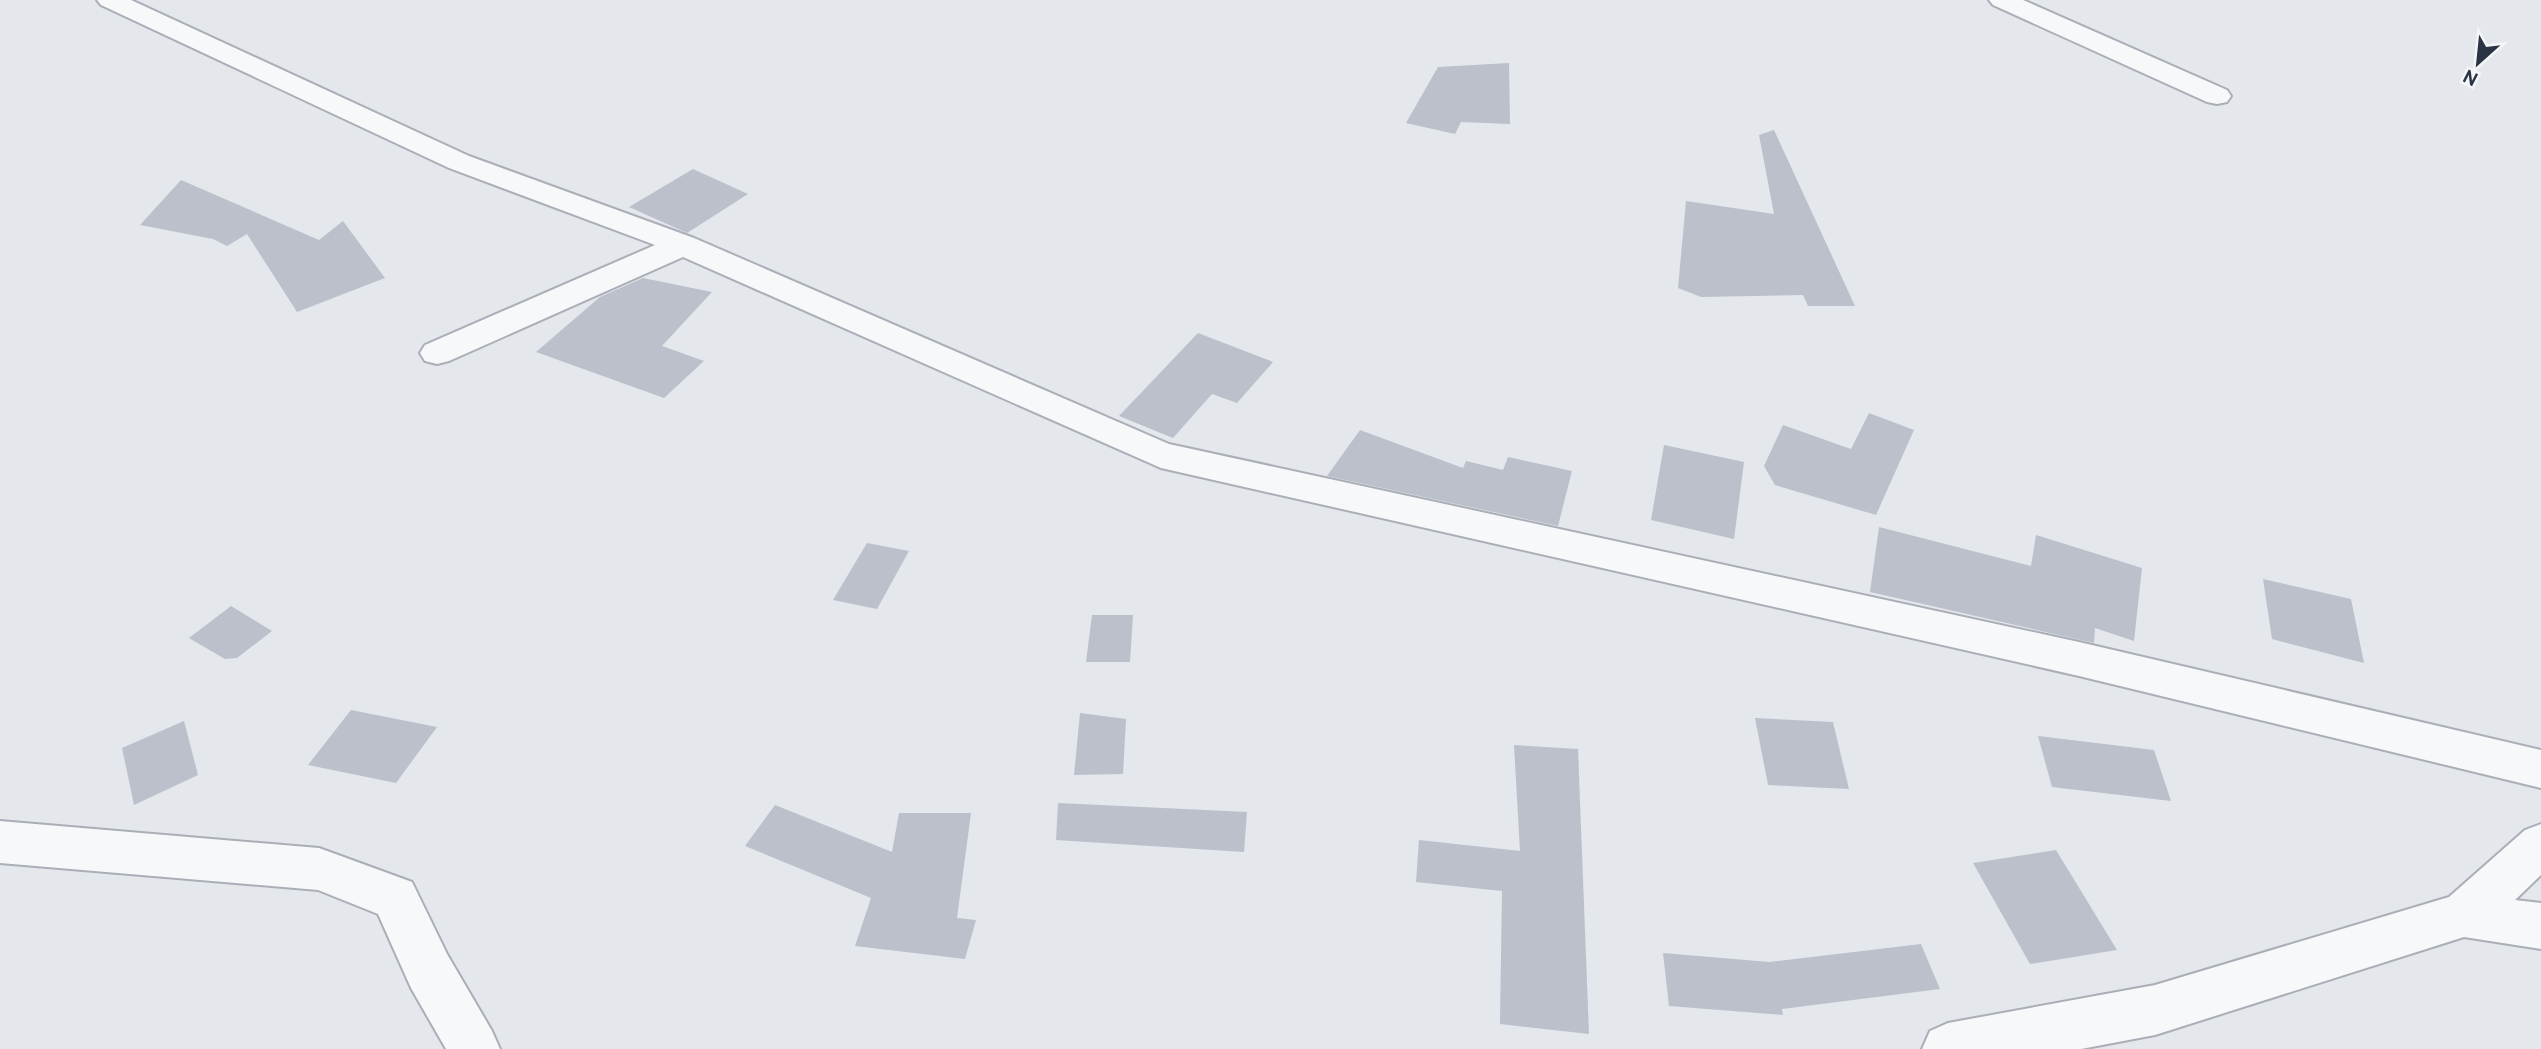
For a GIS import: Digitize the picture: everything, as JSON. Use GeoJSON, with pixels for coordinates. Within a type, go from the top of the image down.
{"type":"FeatureCollection","features":[{"type":"Feature","properties":{"kind":"street"},"geometry":{"type":"LineString","coordinates":[[110,0],[459,162],[683,245],[1161,455],[2080,659],[2541,769]]}},
{"type":"Feature","properties":{"kind":"street"},"geometry":{"type":"LineString","coordinates":[[2002,0],[2217,96]]}},
{"type":"Feature","properties":{"kind":"street"},"geometry":{"type":"LineString","coordinates":[[437,352],[683,245]]}},
{"type":"Feature","properties":{"kind":"street"},"geometry":{"type":"LineString","coordinates":[[0,842],[318,869],[395,898],[429,971],[474,1049]]}},
{"type":"Feature","properties":{"kind":"street"},"geometry":{"type":"LineString","coordinates":[[1948,1049],[2155,1010],[2464,915],[2541,845]]}},
{"type":"Feature","properties":{"kind":"street"},"geometry":{"type":"LineString","coordinates":[[2464,915],[2541,926]]}},
{"type":"Feature","properties":{"kind":"building"},"geometry":{"type":"Polygon","coordinates":[[[1509,63],[1510,124],[1461,122],[1455,134],[1406,123],[1438,67],[1509,63]]]}},
{"type":"Feature","properties":{"kind":"building"},"geometry":{"type":"Polygon","coordinates":[[[1774,130],[1855,306],[1808,306],[1803,295],[1701,297],[1678,288],[1686,201],[1774,214],[1759,135],[1774,130]]]}},
{"type":"Feature","properties":{"kind":"building"},"geometry":{"type":"Polygon","coordinates":[[[693,169],[748,194],[687,233],[629,207],[693,169]]]}},
{"type":"Feature","properties":{"kind":"building"},"geometry":{"type":"Polygon","coordinates":[[[181,180],[319,240],[343,221],[385,278],[297,312],[247,234],[227,246],[213,239],[140,225],[181,180]]]}},
{"type":"Feature","properties":{"kind":"building"},"geometry":{"type":"Polygon","coordinates":[[[643,278],[712,292],[662,346],[704,361],[664,398],[536,352],[600,297],[643,278]]]}},
{"type":"Feature","properties":{"kind":"building"},"geometry":{"type":"Polygon","coordinates":[[[1198,333],[1273,362],[1237,403],[1212,394],[1173,438],[1119,416],[1198,333]]]}},
{"type":"Feature","properties":{"kind":"building"},"geometry":{"type":"Polygon","coordinates":[[[1869,413],[1914,430],[1876,515],[1775,485],[1764,466],[1783,425],[1851,449],[1869,413]]]}},
{"type":"Feature","properties":{"kind":"building"},"geometry":{"type":"Polygon","coordinates":[[[1360,430],[1463,468],[1466,461],[1503,470],[1508,457],[1572,471],[1558,526],[1327,476],[1360,430]]]}},
{"type":"Feature","properties":{"kind":"building"},"geometry":{"type":"Polygon","coordinates":[[[1664,445],[1744,462],[1734,539],[1651,520],[1664,445]]]}},
{"type":"Feature","properties":{"kind":"building"},"geometry":{"type":"Polygon","coordinates":[[[1879,527],[2031,566],[2036,535],[2142,568],[2134,641],[2095,628],[2094,643],[1870,592],[1879,527]]]}},
{"type":"Feature","properties":{"kind":"building"},"geometry":{"type":"Polygon","coordinates":[[[867,543],[909,551],[877,609],[833,600],[867,543]]]}},
{"type":"Feature","properties":{"kind":"building"},"geometry":{"type":"Polygon","coordinates":[[[2263,579],[2351,599],[2364,663],[2272,639],[2263,579]]]}},
{"type":"Feature","properties":{"kind":"building"},"geometry":{"type":"Polygon","coordinates":[[[231,606],[272,631],[237,658],[225,659],[189,638],[231,606]]]}},
{"type":"Feature","properties":{"kind":"building"},"geometry":{"type":"Polygon","coordinates":[[[1092,615],[1133,615],[1130,662],[1086,662],[1092,615]]]}},
{"type":"Feature","properties":{"kind":"building"},"geometry":{"type":"Polygon","coordinates":[[[351,710],[437,727],[396,783],[308,765],[351,710]]]}},
{"type":"Feature","properties":{"kind":"building"},"geometry":{"type":"Polygon","coordinates":[[[1080,713],[1126,719],[1123,774],[1074,775],[1080,713]]]}},
{"type":"Feature","properties":{"kind":"building"},"geometry":{"type":"Polygon","coordinates":[[[1755,718],[1833,722],[1849,789],[1768,785],[1755,718]]]}},
{"type":"Feature","properties":{"kind":"building"},"geometry":{"type":"Polygon","coordinates":[[[184,721],[198,775],[134,805],[122,748],[184,721]]]}},
{"type":"Feature","properties":{"kind":"building"},"geometry":{"type":"Polygon","coordinates":[[[2038,736],[2154,750],[2171,801],[2052,787],[2038,736]]]}},
{"type":"Feature","properties":{"kind":"building"},"geometry":{"type":"Polygon","coordinates":[[[1514,745],[1578,749],[1589,1034],[1500,1024],[1502,891],[1416,882],[1419,840],[1520,851],[1514,745]]]}},
{"type":"Feature","properties":{"kind":"building"},"geometry":{"type":"Polygon","coordinates":[[[1058,803],[1247,812],[1244,852],[1056,840],[1058,803]]]}},
{"type":"Feature","properties":{"kind":"building"},"geometry":{"type":"Polygon","coordinates":[[[775,805],[892,852],[899,813],[971,813],[957,918],[976,920],[965,959],[855,946],[871,898],[745,846],[775,805]]]}},
{"type":"Feature","properties":{"kind":"building"},"geometry":{"type":"Polygon","coordinates":[[[2056,850],[2117,950],[2030,964],[1973,863],[2056,850]]]}},
{"type":"Feature","properties":{"kind":"building"},"geometry":{"type":"Polygon","coordinates":[[[1921,944],[1940,989],[1782,1009],[1783,1015],[1669,1006],[1663,953],[1769,962],[1921,944]]]}}]}
